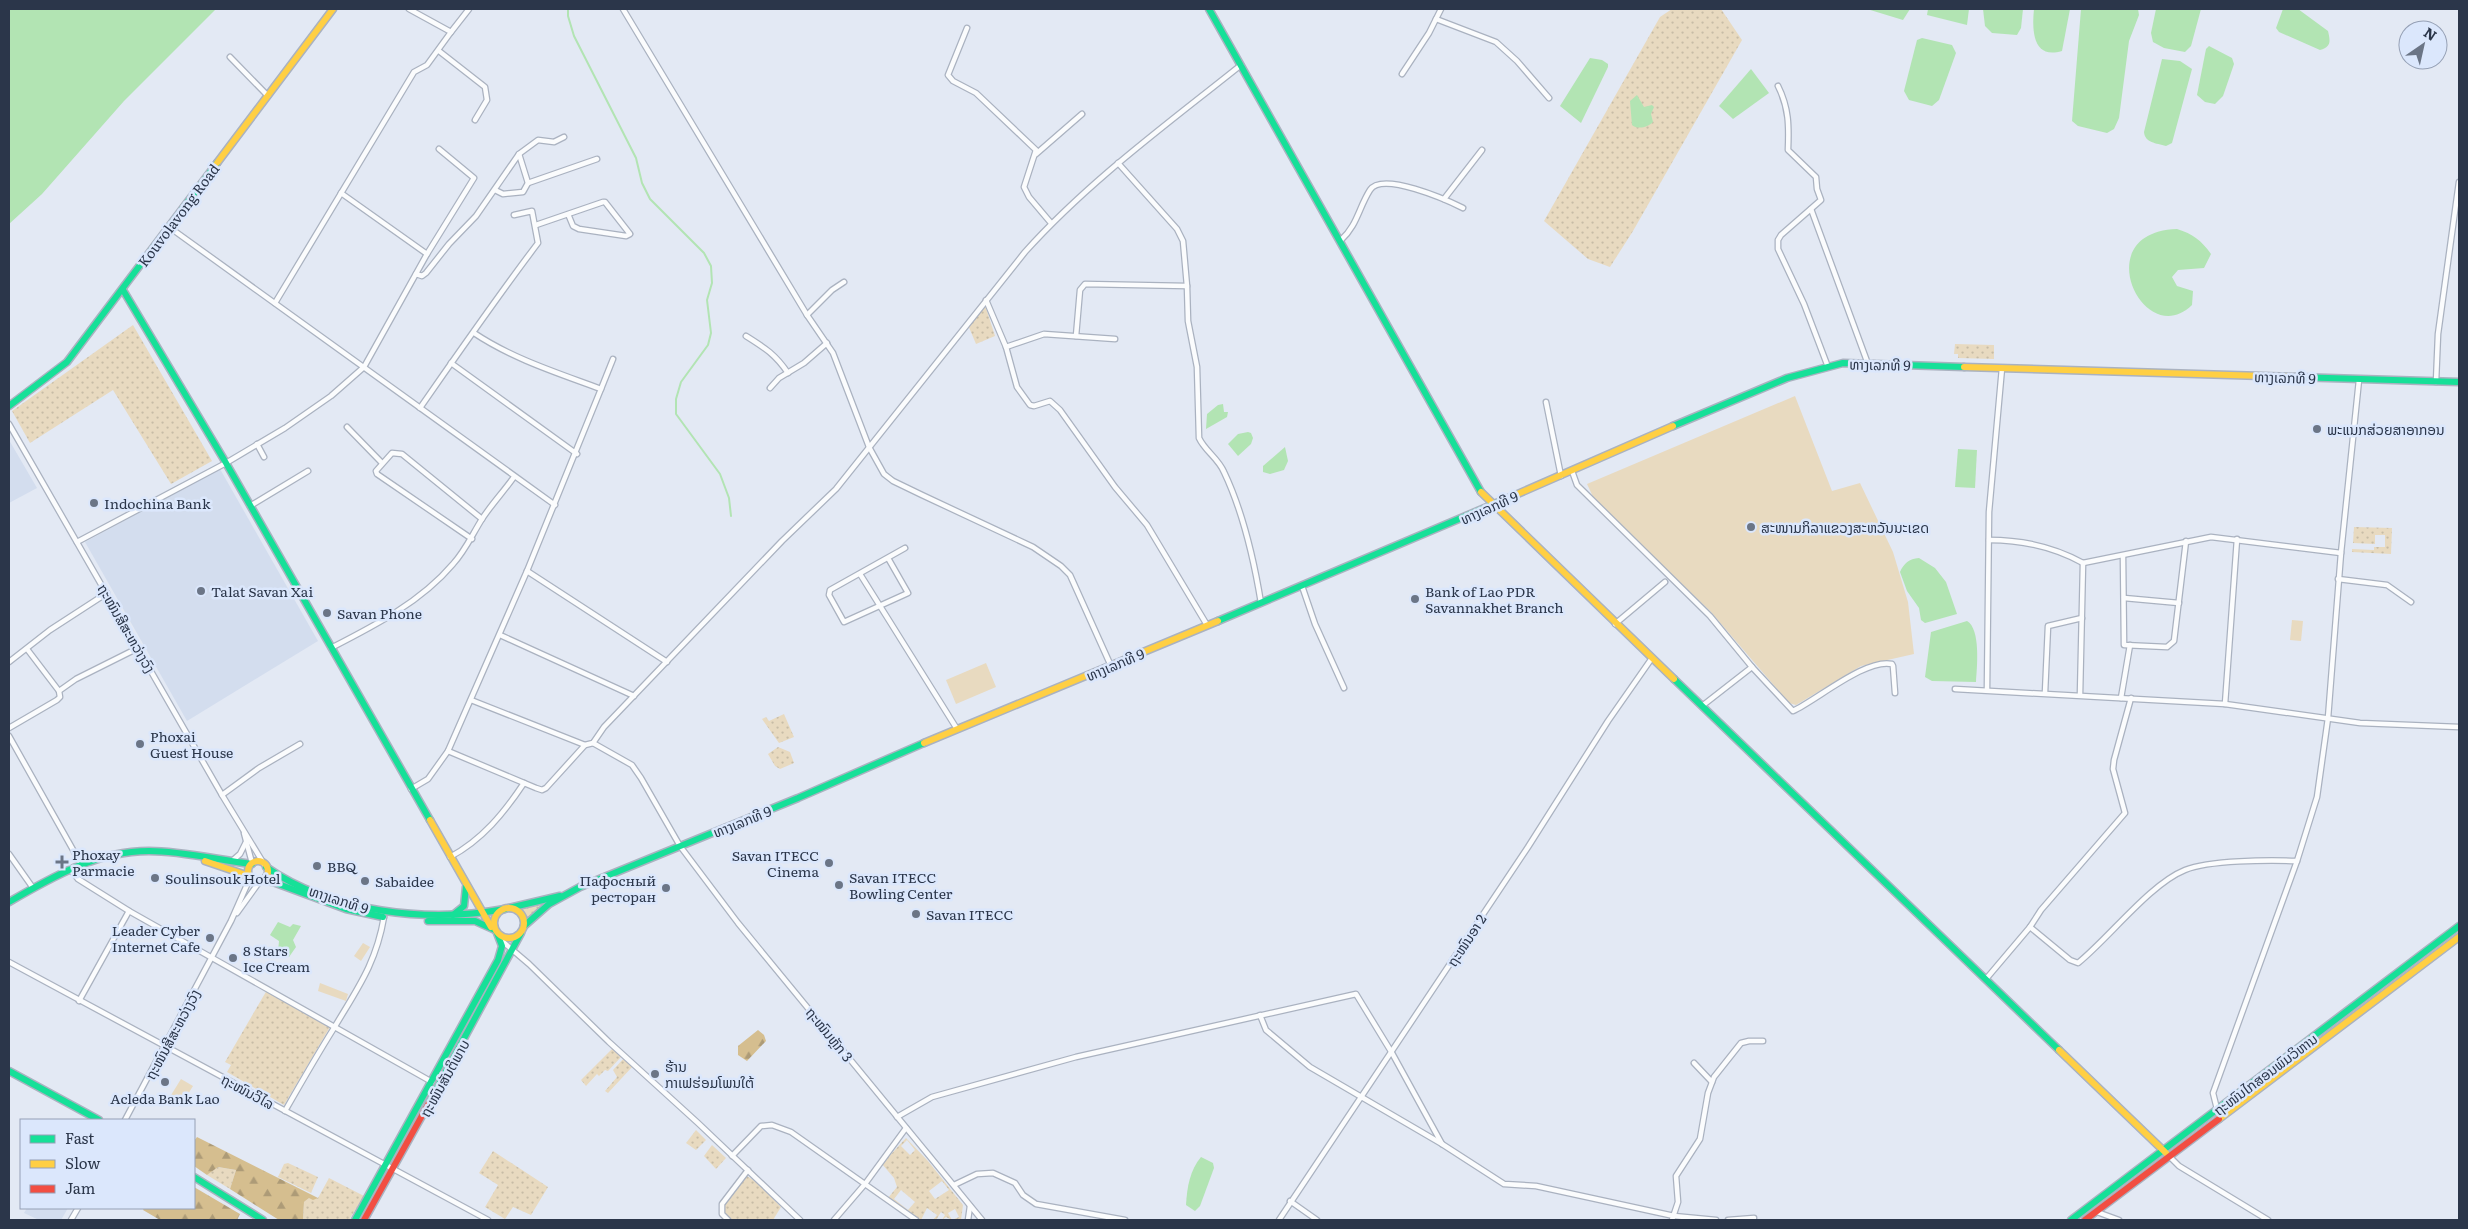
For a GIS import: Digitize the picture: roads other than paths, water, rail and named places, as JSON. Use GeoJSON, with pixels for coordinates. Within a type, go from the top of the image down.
{"type":"FeatureCollection","features":[{"type":"Feature","properties":{"kind":"main road","name":"Kouvolavong Road"},"geometry":{"type":"LineString","coordinates":[[9,406],[67,362],[123,290],[332,9]]}},
{"type":"Feature","properties":{"kind":"main road"},"geometry":{"type":"LineString","coordinates":[[1209,9],[1341,240],[1483,496],[2170,1157]]}},
{"type":"Feature","properties":{"kind":"main road"},"geometry":{"type":"LineString","coordinates":[[123,290],[226,463],[481,912],[501,941]]}},
{"type":"Feature","properties":{"kind":"main road","name":"ທາງເລກທີ 9"},"geometry":{"type":"LineString","coordinates":[[261,881],[273,882],[346,909],[384,917],[475,920],[509,939],[521,933],[524,926],[538,912],[567,894],[844,780],[957,729],[1302,586],[1787,378],[1843,363],[2459,382]]}},
{"type":"Feature","properties":{"kind":"main road"},"geometry":{"type":"LineString","coordinates":[[9,902],[81,864],[115,854],[136,852],[188,856],[252,864],[259,862],[265,866],[266,876],[261,881],[188,856]]}},
{"type":"Feature","properties":{"kind":"main road"},"geometry":{"type":"LineString","coordinates":[[250,877],[248,871],[252,864]]}},
{"type":"Feature","properties":{"kind":"main road","name":"ທາງເລກທີ 9"},"geometry":{"type":"LineString","coordinates":[[265,866],[287,880],[347,904],[384,912],[431,918],[507,908],[567,894]]}},
{"type":"Feature","properties":{"kind":"main road"},"geometry":{"type":"LineString","coordinates":[[453,915],[464,906],[466,886]]}},
{"type":"Feature","properties":{"kind":"main road"},"geometry":{"type":"LineString","coordinates":[[494,930],[495,917],[507,908],[520,914],[524,926]]}},
{"type":"Feature","properties":{"kind":"main road","name":"ຖະໜົນໄກສອນພົມວິຫານ"},"geometry":{"type":"LineString","coordinates":[[2071,1220],[2459,926]]}},
{"type":"Feature","properties":{"kind":"main road","name":"ຖະໜົນສັນຕິພາບ"},"geometry":{"type":"LineString","coordinates":[[364,1220],[394,1169],[521,933]]}},
{"type":"Feature","properties":{"kind":"main road","name":"ຖະໜົນໄກສອນພົມວິຫານ"},"geometry":{"type":"LineString","coordinates":[[2085,1220],[2459,937]]}},
{"type":"Feature","properties":{"kind":"main road","name":"ຖະໜົນສັນຕິພາບ"},"geometry":{"type":"LineString","coordinates":[[354,1220],[498,960],[501,952],[501,941]]}},
{"type":"Feature","properties":{"kind":"main road"},"geometry":{"type":"LineString","coordinates":[[9,1071],[97,1119]]}},
{"type":"Feature","properties":{"kind":"main road"},"geometry":{"type":"LineString","coordinates":[[195,1178],[263,1220]]}},
{"type":"Feature","properties":{"kind":"street"},"geometry":{"type":"LineString","coordinates":[[409,9],[451,32]]}},
{"type":"Feature","properties":{"kind":"street"},"geometry":{"type":"LineString","coordinates":[[275,303],[414,72],[427,65],[470,9]]}},
{"type":"Feature","properties":{"kind":"street"},"geometry":{"type":"LineString","coordinates":[[623,9],[808,316],[827,343],[845,379],[869,447],[884,474],[893,481],[1033,547],[1061,566],[1070,575],[1111,666]]}},
{"type":"Feature","properties":{"kind":"street"},"geometry":{"type":"LineString","coordinates":[[1402,74],[1441,9]]}},
{"type":"Feature","properties":{"kind":"street"},"geometry":{"type":"LineString","coordinates":[[1436,19],[1496,42],[1517,61],[1549,98]]}},
{"type":"Feature","properties":{"kind":"street"},"geometry":{"type":"LineString","coordinates":[[966,28],[948,75],[953,81],[976,93],[1036,150],[1036,154]]}},
{"type":"Feature","properties":{"kind":"street"},"geometry":{"type":"LineString","coordinates":[[439,51],[485,87],[487,100],[475,120]]}},
{"type":"Feature","properties":{"kind":"street"},"geometry":{"type":"LineString","coordinates":[[230,57],[268,96]]}},
{"type":"Feature","properties":{"kind":"street"},"geometry":{"type":"LineString","coordinates":[[448,751],[542,790],[546,788],[585,745],[593,743],[604,727],[782,541],[836,489],[986,300],[1051,223],[1118,163],[1241,65]]}},
{"type":"Feature","properties":{"kind":"street"},"geometry":{"type":"LineString","coordinates":[[1778,86],[1786,102],[1789,118],[1788,150],[1818,180],[1817,189],[1821,200],[1781,235],[1777,243],[1785,266],[1822,348],[1828,367]]}},
{"type":"Feature","properties":{"kind":"street"},"geometry":{"type":"LineString","coordinates":[[1051,223],[1029,197],[1024,187],[1036,154],[1082,114]]}},
{"type":"Feature","properties":{"kind":"street"},"geometry":{"type":"LineString","coordinates":[[416,274],[422,276],[426,273],[449,244],[476,216],[519,154],[538,140],[554,142],[564,138]]}},
{"type":"Feature","properties":{"kind":"street"},"geometry":{"type":"LineString","coordinates":[[77,542],[226,463],[331,396],[364,367],[427,254],[474,178],[439,149]]}},
{"type":"Feature","properties":{"kind":"street"},"geometry":{"type":"LineString","coordinates":[[1444,199],[1482,150]]}},
{"type":"Feature","properties":{"kind":"street"},"geometry":{"type":"LineString","coordinates":[[519,154],[528,183]]}},
{"type":"Feature","properties":{"kind":"street"},"geometry":{"type":"LineString","coordinates":[[495,190],[503,194],[523,192],[528,183],[597,158]]}},
{"type":"Feature","properties":{"kind":"street"},"geometry":{"type":"LineString","coordinates":[[1118,163],[1180,234],[1187,286],[1188,321],[1198,385],[1199,438],[1203,446],[1215,457],[1224,472],[1239,512],[1261,603]]}},
{"type":"Feature","properties":{"kind":"street"},"geometry":{"type":"LineString","coordinates":[[2436,382],[2440,315],[2459,182]]}},
{"type":"Feature","properties":{"kind":"street"},"geometry":{"type":"LineString","coordinates":[[1341,240],[1357,220],[1373,185],[1389,183],[1444,199],[1463,208]]}},
{"type":"Feature","properties":{"kind":"street"},"geometry":{"type":"LineString","coordinates":[[341,194],[427,254]]}},
{"type":"Feature","properties":{"kind":"street"},"geometry":{"type":"LineString","coordinates":[[536,225],[568,214],[605,202],[630,234],[626,236],[579,229],[573,226],[568,214]]}},
{"type":"Feature","properties":{"kind":"street"},"geometry":{"type":"LineString","coordinates":[[1812,209],[1868,364]]}},
{"type":"Feature","properties":{"kind":"street"},"geometry":{"type":"LineString","coordinates":[[420,408],[474,333],[490,306],[538,243],[532,211],[514,215]]}},
{"type":"Feature","properties":{"kind":"street"},"geometry":{"type":"LineString","coordinates":[[169,227],[555,505]]}},
{"type":"Feature","properties":{"kind":"street"},"geometry":{"type":"LineString","coordinates":[[808,316],[832,290],[844,282]]}},
{"type":"Feature","properties":{"kind":"street"},"geometry":{"type":"LineString","coordinates":[[1076,336],[1080,290],[1085,284],[1187,286]]}},
{"type":"Feature","properties":{"kind":"street"},"geometry":{"type":"LineString","coordinates":[[986,300],[1006,347],[1016,387],[1022,396],[1030,405],[1034,406],[1050,401],[1060,410],[1098,465],[1147,525],[1207,625]]}},
{"type":"Feature","properties":{"kind":"street"},"geometry":{"type":"LineString","coordinates":[[474,333],[491,345],[601,389]]}},
{"type":"Feature","properties":{"kind":"street"},"geometry":{"type":"LineString","coordinates":[[1006,347],[1044,334],[1115,339]]}},
{"type":"Feature","properties":{"kind":"street"},"geometry":{"type":"LineString","coordinates":[[746,336],[762,344],[777,357],[788,373]]}},
{"type":"Feature","properties":{"kind":"street"},"geometry":{"type":"LineString","coordinates":[[770,388],[779,378],[804,363],[827,343]]}},
{"type":"Feature","properties":{"kind":"street"},"geometry":{"type":"LineString","coordinates":[[412,789],[428,779],[448,751],[577,454],[613,360]]}},
{"type":"Feature","properties":{"kind":"street"},"geometry":{"type":"LineString","coordinates":[[451,363],[577,454]]}},
{"type":"Feature","properties":{"kind":"street"},"geometry":{"type":"LineString","coordinates":[[1987,689],[1989,540],[2002,368]]}},
{"type":"Feature","properties":{"kind":"street"},"geometry":{"type":"LineString","coordinates":[[2217,1110],[2213,1094],[2317,797],[2328,718],[2340,552],[2359,380]]}},
{"type":"Feature","properties":{"kind":"street"},"geometry":{"type":"LineString","coordinates":[[1546,402],[1561,476]]}},
{"type":"Feature","properties":{"kind":"street","name":"ຖະໜົນສີສະຫວ່າງວົງ"},"geometry":{"type":"LineString","coordinates":[[9,424],[222,795],[265,866]]}},
{"type":"Feature","properties":{"kind":"street"},"geometry":{"type":"LineString","coordinates":[[346,427],[382,464]]}},
{"type":"Feature","properties":{"kind":"street"},"geometry":{"type":"LineString","coordinates":[[257,444],[264,457]]}},
{"type":"Feature","properties":{"kind":"street"},"geometry":{"type":"LineString","coordinates":[[472,539],[377,474],[376,471],[392,453],[402,454],[482,519]]}},
{"type":"Feature","properties":{"kind":"street"},"geometry":{"type":"LineString","coordinates":[[250,506],[308,470]]}},
{"type":"Feature","properties":{"kind":"street"},"geometry":{"type":"LineString","coordinates":[[1572,471],[1577,485],[1710,616],[1752,667],[1793,711],[1862,670],[1884,663],[1889,663],[1893,666],[1895,693]]}},
{"type":"Feature","properties":{"kind":"street"},"geometry":{"type":"LineString","coordinates":[[331,648],[376,624],[432,585],[453,565],[472,539],[482,519],[514,477]]}},
{"type":"Feature","properties":{"kind":"street"},"geometry":{"type":"LineString","coordinates":[[1989,540],[2017,540],[2067,554],[2083,563],[2211,537],[2340,552]]}},
{"type":"Feature","properties":{"kind":"street"},"geometry":{"type":"LineString","coordinates":[[2225,704],[2237,539]]}},
{"type":"Feature","properties":{"kind":"street"},"geometry":{"type":"LineString","coordinates":[[2123,556],[2124,645],[2167,647],[2174,641],[2186,541]]}},
{"type":"Feature","properties":{"kind":"street"},"geometry":{"type":"LineString","coordinates":[[888,558],[908,593],[844,622],[829,595],[830,590],[905,548]]}},
{"type":"Feature","properties":{"kind":"street"},"geometry":{"type":"LineString","coordinates":[[2080,695],[2083,563]]}},
{"type":"Feature","properties":{"kind":"street"},"geometry":{"type":"LineString","coordinates":[[528,570],[667,662]]}},
{"type":"Feature","properties":{"kind":"street"},"geometry":{"type":"LineString","coordinates":[[860,574],[957,729]]}},
{"type":"Feature","properties":{"kind":"street"},"geometry":{"type":"LineString","coordinates":[[2338,579],[2387,585],[2411,602]]}},
{"type":"Feature","properties":{"kind":"street"},"geometry":{"type":"LineString","coordinates":[[1616,624],[1665,582]]}},
{"type":"Feature","properties":{"kind":"street"},"geometry":{"type":"LineString","coordinates":[[1302,586],[1315,624],[1344,688]]}},
{"type":"Feature","properties":{"kind":"street"},"geometry":{"type":"LineString","coordinates":[[9,662],[50,630],[107,593]]}},
{"type":"Feature","properties":{"kind":"street"},"geometry":{"type":"LineString","coordinates":[[2124,598],[2179,603]]}},
{"type":"Feature","properties":{"kind":"street"},"geometry":{"type":"LineString","coordinates":[[2045,693],[2048,626],[2082,618]]}},
{"type":"Feature","properties":{"kind":"street"},"geometry":{"type":"LineString","coordinates":[[500,635],[634,696]]}},
{"type":"Feature","properties":{"kind":"street"},"geometry":{"type":"LineString","coordinates":[[2122,698],[2130,645]]}},
{"type":"Feature","properties":{"kind":"street"},"geometry":{"type":"LineString","coordinates":[[59,691],[76,679],[138,648]]}},
{"type":"Feature","properties":{"kind":"street"},"geometry":{"type":"LineString","coordinates":[[9,728],[60,697],[59,691],[27,649]]}},
{"type":"Feature","properties":{"kind":"street","name":"ຖະໜົນອາ 2"},"geometry":{"type":"LineString","coordinates":[[1279,1220],[1392,1053],[1608,721],[1652,658]]}},
{"type":"Feature","properties":{"kind":"street"},"geometry":{"type":"LineString","coordinates":[[1702,706],[1752,667]]}},
{"type":"Feature","properties":{"kind":"street"},"geometry":{"type":"LineString","coordinates":[[1955,689],[1987,689],[2225,704],[2360,723],[2459,727]]}},
{"type":"Feature","properties":{"kind":"street"},"geometry":{"type":"LineString","coordinates":[[1986,980],[2030,928],[2041,910],[2125,813],[2113,769],[2131,698]]}},
{"type":"Feature","properties":{"kind":"street"},"geometry":{"type":"LineString","coordinates":[[471,700],[585,745]]}},
{"type":"Feature","properties":{"kind":"street"},"geometry":{"type":"LineString","coordinates":[[9,736],[81,864]]}},
{"type":"Feature","properties":{"kind":"street","name":"ຖະໜົນຫຼັກ 3"},"geometry":{"type":"LineString","coordinates":[[593,743],[632,765],[680,846],[738,923],[982,1220]]}},
{"type":"Feature","properties":{"kind":"street"},"geometry":{"type":"LineString","coordinates":[[222,795],[259,768],[300,744]]}},
{"type":"Feature","properties":{"kind":"street"},"geometry":{"type":"LineString","coordinates":[[450,857],[482,836],[524,783]]}},
{"type":"Feature","properties":{"kind":"street"},"geometry":{"type":"LineString","coordinates":[[244,832],[252,864]]}},
{"type":"Feature","properties":{"kind":"street"},"geometry":{"type":"LineString","coordinates":[[230,861],[240,854],[246,840]]}},
{"type":"Feature","properties":{"kind":"street"},"geometry":{"type":"LineString","coordinates":[[9,854],[33,888]]}},
{"type":"Feature","properties":{"kind":"street"},"geometry":{"type":"LineString","coordinates":[[2030,928],[2070,960],[2078,963],[2160,887],[2183,870],[2222,863],[2296,861]]}},
{"type":"Feature","properties":{"kind":"street"},"geometry":{"type":"LineString","coordinates":[[70,869],[78,879],[129,911],[432,1082]]}},
{"type":"Feature","properties":{"kind":"street"},"geometry":{"type":"LineString","coordinates":[[232,920],[250,877]]}},
{"type":"Feature","properties":{"kind":"street"},"geometry":{"type":"LineString","coordinates":[[232,920],[261,881]]}},
{"type":"Feature","properties":{"kind":"street"},"geometry":{"type":"LineString","coordinates":[[79,1001],[129,911]]}},
{"type":"Feature","properties":{"kind":"street"},"geometry":{"type":"LineString","coordinates":[[285,1111],[334,1027],[358,991],[373,962],[384,917]]}},
{"type":"Feature","properties":{"kind":"street","name":"ຖະໜົນສີສະຫວ່າງວົງ"},"geometry":{"type":"LineString","coordinates":[[126,1119],[232,920]]}},
{"type":"Feature","properties":{"kind":"street"},"geometry":{"type":"LineString","coordinates":[[501,941],[529,964],[609,1042],[800,1220]]}},
{"type":"Feature","properties":{"kind":"street","name":"ຖະໜົນວິໄລ"},"geometry":{"type":"LineString","coordinates":[[9,962],[488,1220]]}},
{"type":"Feature","properties":{"kind":"street"},"geometry":{"type":"LineString","coordinates":[[897,1117],[940,1095],[1076,1057],[1356,994],[1392,1053],[1442,1144]]}},
{"type":"Feature","properties":{"kind":"street"},"geometry":{"type":"LineString","coordinates":[[1260,1016],[1266,1030],[1310,1068],[1442,1144],[1504,1184],[1536,1186],[1673,1218],[1716,1220]]}},
{"type":"Feature","properties":{"kind":"street"},"geometry":{"type":"LineString","coordinates":[[1673,1218],[1678,1202],[1676,1176],[1700,1139],[1708,1093],[1712,1082],[1724,1061],[1740,1043],[1749,1040],[1763,1041]]}},
{"type":"Feature","properties":{"kind":"street"},"geometry":{"type":"LineString","coordinates":[[1694,1062],[1712,1082]]}},
{"type":"Feature","properties":{"kind":"street"},"geometry":{"type":"LineString","coordinates":[[732,1156],[761,1126],[772,1125],[791,1132],[916,1220]]}},
{"type":"Feature","properties":{"kind":"street"},"geometry":{"type":"LineString","coordinates":[[834,1220],[865,1184],[906,1128]]}},
{"type":"Feature","properties":{"kind":"street"},"geometry":{"type":"LineString","coordinates":[[2170,1157],[2179,1166],[2268,1220]]}},
{"type":"Feature","properties":{"kind":"street"},"geometry":{"type":"LineString","coordinates":[[728,1220],[722,1214],[722,1204],[748,1170]]}},
{"type":"Feature","properties":{"kind":"street"},"geometry":{"type":"LineString","coordinates":[[954,1186],[977,1174],[993,1173],[1015,1183],[1023,1195],[1036,1204],[1125,1220]]}},
{"type":"Feature","properties":{"kind":"street"},"geometry":{"type":"LineString","coordinates":[[1290,1202],[1317,1220]]}},
{"type":"Feature","properties":{"kind":"street"},"geometry":{"type":"LineString","coordinates":[[968,1220],[970,1206]]}},
{"type":"Feature","properties":{"kind":"street"},"geometry":{"type":"LineString","coordinates":[[71,1220],[77,1209]]}},
{"type":"Feature","properties":{"kind":"street"},"geometry":{"type":"LineString","coordinates":[[2096,1212],[2118,1220]]}},
{"type":"Feature","properties":{"kind":"street"},"geometry":{"type":"LineString","coordinates":[[1728,1220],[1754,1218]]}},
{"type":"Feature","properties":{"kind":"waterway"},"geometry":{"type":"LineString","coordinates":[[568,9],[568,16],[574,36],[636,158],[642,183],[650,199],[704,253],[711,266],[712,283],[707,300],[711,333],[708,345],[681,382],[676,399],[676,414],[720,474],[729,498],[731,516]]}},
{"type":"Feature","properties":{"kind":"place","name":"ພະແນກສ່ວຍສາອາກອນ"},"geometry":{"type":"Point","coordinates":[2317,429]}},
{"type":"Feature","properties":{"kind":"place","name":"Indochina Bank"},"geometry":{"type":"Point","coordinates":[94,503]}},
{"type":"Feature","properties":{"kind":"place","name":"ສະໜາມກິລາແຂວງສະຫວັນນະເຂດ"},"geometry":{"type":"Point","coordinates":[1751,527]}},
{"type":"Feature","properties":{"kind":"place","name":"Talat Savan Xai"},"geometry":{"type":"Point","coordinates":[201,591]}},
{"type":"Feature","properties":{"kind":"place","name":"Bank of Lao PDR Savannakhet Branch"},"geometry":{"type":"Point","coordinates":[1415,599]}},
{"type":"Feature","properties":{"kind":"place","name":"Savan Phone"},"geometry":{"type":"Point","coordinates":[327,613]}},
{"type":"Feature","properties":{"kind":"place","name":"Phoxai Guest House"},"geometry":{"type":"Point","coordinates":[140,744]}},
{"type":"Feature","properties":{"kind":"place","name":"Phoxay Parmacie"},"geometry":{"type":"Point","coordinates":[62,862]}},
{"type":"Feature","properties":{"kind":"place","name":"Savan ITECC Cinema"},"geometry":{"type":"Point","coordinates":[829,863]}},
{"type":"Feature","properties":{"kind":"place","name":"BBQ"},"geometry":{"type":"Point","coordinates":[317,866]}},
{"type":"Feature","properties":{"kind":"place","name":"Soulinsouk Hotel"},"geometry":{"type":"Point","coordinates":[155,878]}},
{"type":"Feature","properties":{"kind":"place","name":"Sabaidee"},"geometry":{"type":"Point","coordinates":[365,881]}},
{"type":"Feature","properties":{"kind":"place","name":"Savan ITECC Bowling Center"},"geometry":{"type":"Point","coordinates":[839,885]}},
{"type":"Feature","properties":{"kind":"place","name":"Пафосный ресторан"},"geometry":{"type":"Point","coordinates":[666,888]}},
{"type":"Feature","properties":{"kind":"place","name":"Savan ITECC"},"geometry":{"type":"Point","coordinates":[916,914]}},
{"type":"Feature","properties":{"kind":"place","name":"Leader Cyber Internet Cafe"},"geometry":{"type":"Point","coordinates":[210,938]}},
{"type":"Feature","properties":{"kind":"place","name":"8 Stars Ice Cream"},"geometry":{"type":"Point","coordinates":[233,958]}},
{"type":"Feature","properties":{"kind":"place","name":"ຮ້ານ ກາເຟຮ່ອມໂພນໃຕ້"},"geometry":{"type":"Point","coordinates":[655,1074]}},
{"type":"Feature","properties":{"kind":"place","name":"Acleda Bank Lao"},"geometry":{"type":"Point","coordinates":[165,1082]}}]}
